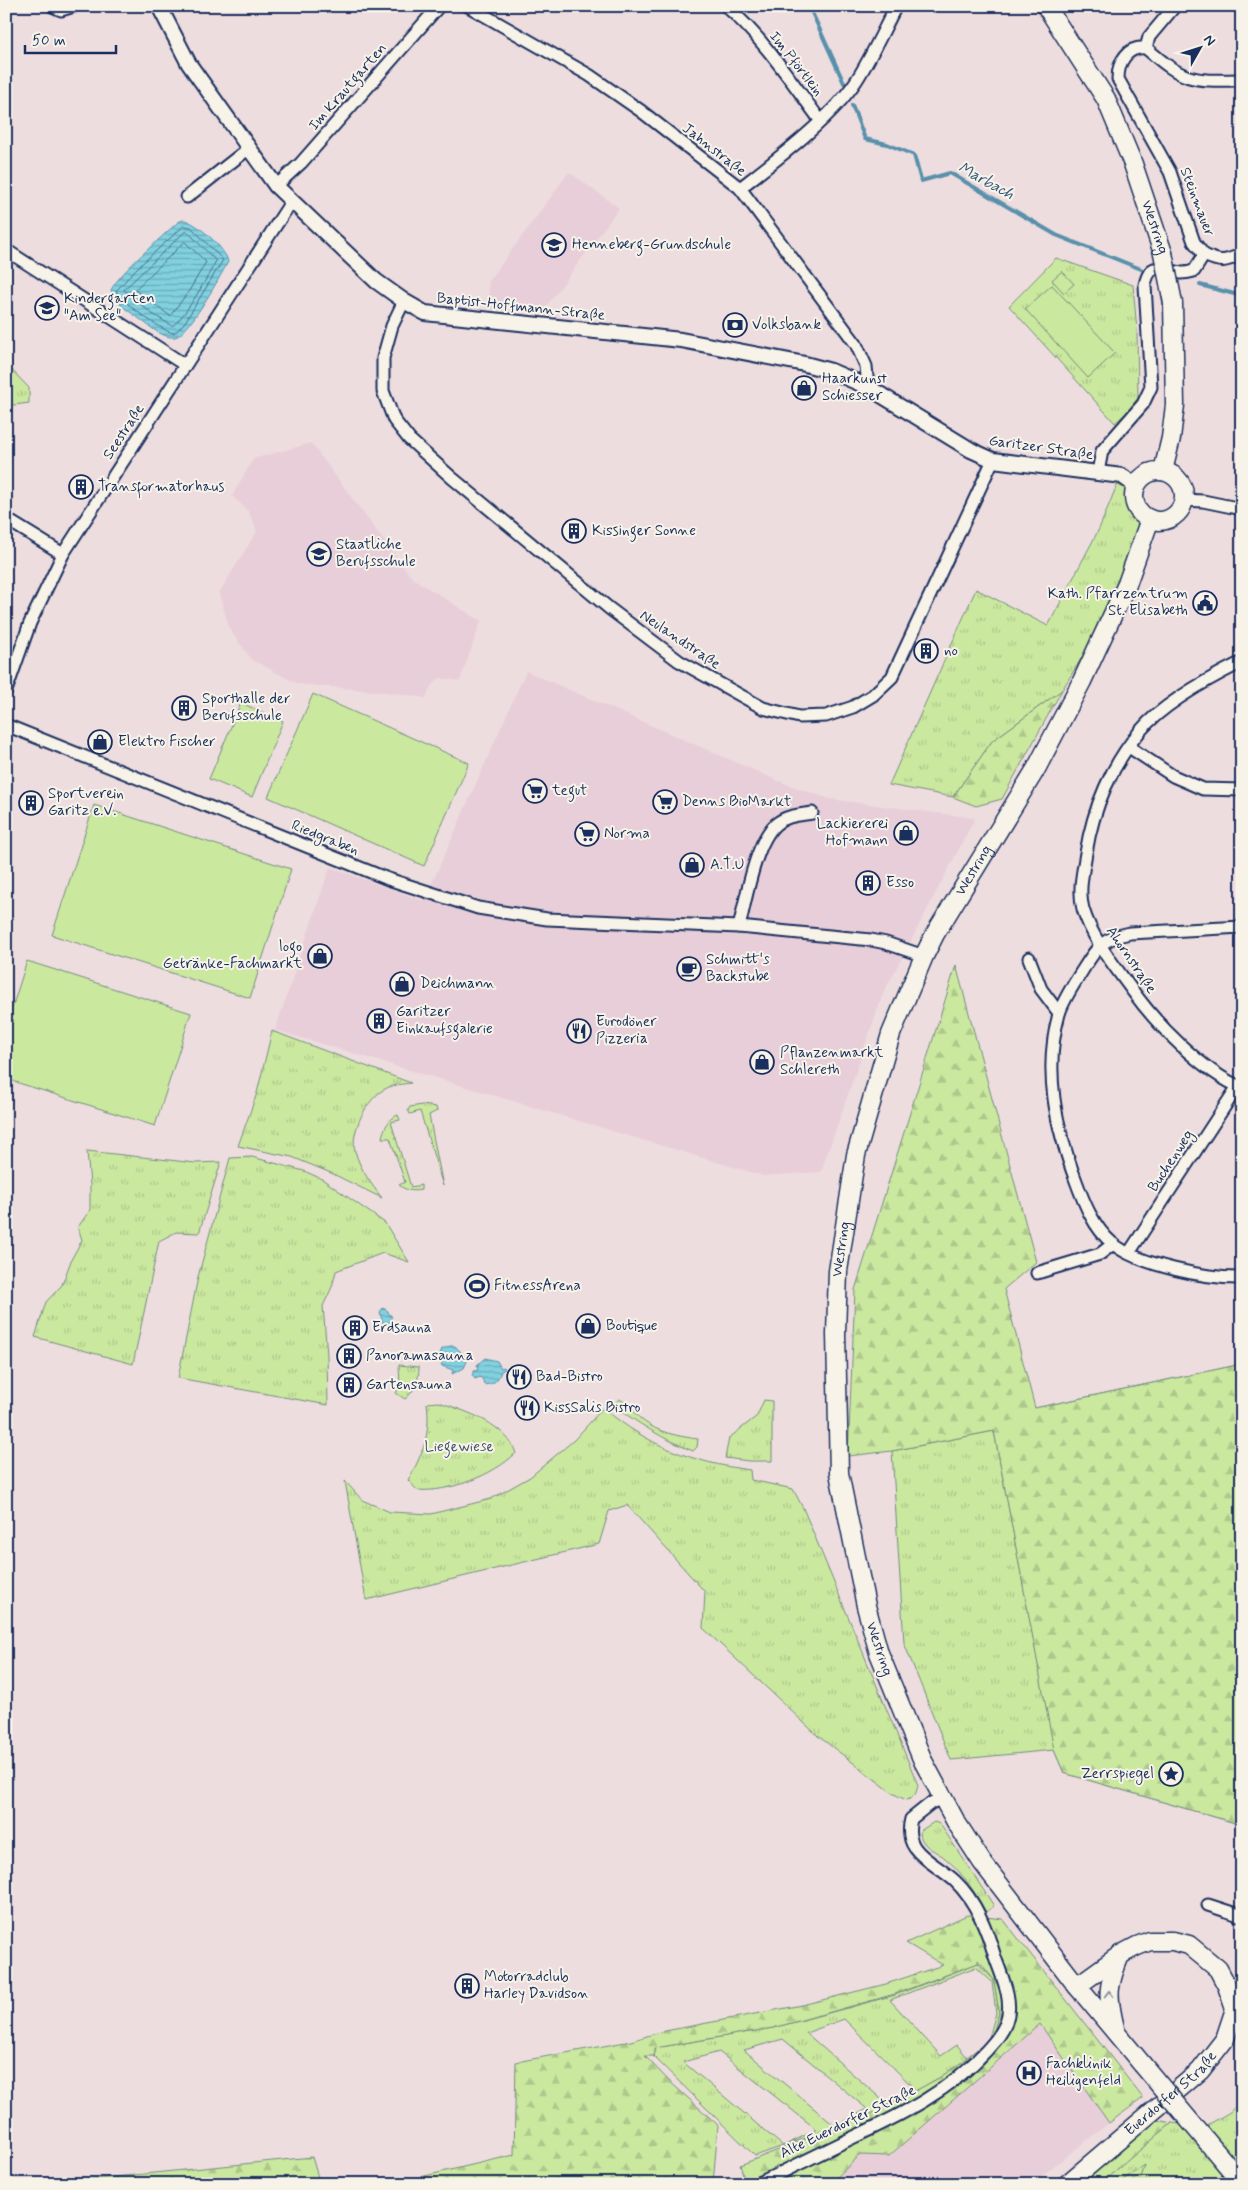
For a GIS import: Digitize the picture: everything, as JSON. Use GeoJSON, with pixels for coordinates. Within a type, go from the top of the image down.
{"type":"FeatureCollection","features":[{"type":"Feature","properties":{"kind":"main road","name":"Westring"},"geometry":{"type":"LineString","coordinates":[[1046,6],[1106,99],[1133,164],[1163,253],[1173,303],[1175,405],[1163,471]]}},
{"type":"Feature","properties":{"kind":"main road"},"geometry":{"type":"LineString","coordinates":[[1163,471],[1178,479],[1182,486],[1183,500],[1181,508],[1175,516],[1165,520],[1150,519],[1140,513],[1136,506],[1134,497],[1136,486],[1142,476],[1148,472],[1163,471]]}},
{"type":"Feature","properties":{"kind":"main road","name":"Westring"},"geometry":{"type":"LineString","coordinates":[[1150,519],[1127,584],[1082,681],[1036,769],[962,887],[924,956],[890,1034],[856,1155],[838,1271],[836,1334],[839,1473],[866,1606],[879,1653],[922,1761],[943,1798],[982,1862],[1077,1986],[1242,2183]]}},
{"type":"Feature","properties":{"kind":"main road","name":"Euerdorfer Straße"},"geometry":{"type":"LineString","coordinates":[[1067,2184],[1200,2071],[1225,2039],[1238,2009],[1218,1969],[1189,1945],[1173,1941],[1150,1942],[1120,1955],[1077,1986]]}},
{"type":"Feature","properties":{"kind":"main road"},"geometry":{"type":"LineString","coordinates":[[1116,2033],[1108,1991],[1109,1981],[1120,1955]]}},
{"type":"Feature","properties":{"kind":"street"},"geometry":{"type":"LineString","coordinates":[[52,6],[61,10],[74,6]]}},
{"type":"Feature","properties":{"kind":"street","name":"Baptist-Hoffmann-Straße"},"geometry":{"type":"LineString","coordinates":[[159,6],[189,64],[276,186],[376,281],[425,313],[682,340],[805,364],[831,371],[868,387]]}},
{"type":"Feature","properties":{"kind":"street","name":"Im Krautgarten"},"geometry":{"type":"LineString","coordinates":[[276,186],[301,163],[439,6]]}},
{"type":"Feature","properties":{"kind":"street","name":"Jahnstraße"},"geometry":{"type":"LineString","coordinates":[[468,6],[589,75],[641,111],[740,188],[856,344],[866,366],[868,387]]}},
{"type":"Feature","properties":{"kind":"street","name":"Im Pförtlein"},"geometry":{"type":"LineString","coordinates":[[726,6],[740,18],[777,62],[820,120]]}},
{"type":"Feature","properties":{"kind":"street"},"geometry":{"type":"LineString","coordinates":[[740,188],[778,159],[838,104],[856,81],[896,6]]}},
{"type":"Feature","properties":{"kind":"street"},"geometry":{"type":"LineString","coordinates":[[1175,6],[1149,37],[1146,48],[1170,69],[1184,76],[1198,80],[1242,80]]}},
{"type":"Feature","properties":{"kind":"street","name":"Steinmauer"},"geometry":{"type":"LineString","coordinates":[[1098,472],[1102,451],[1143,404],[1151,387],[1145,285],[1147,277],[1153,270],[1162,267],[1182,273],[1194,272],[1204,255],[1194,242],[1170,172],[1118,79],[1118,67],[1123,57],[1131,50],[1139,47],[1146,48]]}},
{"type":"Feature","properties":{"kind":"street"},"geometry":{"type":"LineString","coordinates":[[187,197],[248,149]]}},
{"type":"Feature","properties":{"kind":"street","name":"Seestraße"},"geometry":{"type":"LineString","coordinates":[[6,691],[30,623],[63,554],[291,202]]}},
{"type":"Feature","properties":{"kind":"street"},"geometry":{"type":"LineString","coordinates":[[6,250],[185,365]]}},
{"type":"Feature","properties":{"kind":"street"},"geometry":{"type":"LineString","coordinates":[[1204,255],[1216,261],[1227,261],[1242,254]]}},
{"type":"Feature","properties":{"kind":"street","name":"Neulandstraße"},"geometry":{"type":"LineString","coordinates":[[404,301],[392,326],[383,358],[383,391],[394,420],[409,439],[451,477],[610,609],[678,661],[763,708],[799,716],[826,716],[853,707],[866,699],[892,677],[993,460]]}},
{"type":"Feature","properties":{"kind":"street","name":"Garitzer Straße"},"geometry":{"type":"LineString","coordinates":[[868,387],[971,450],[993,460],[1122,476],[1136,486]]}},
{"type":"Feature","properties":{"kind":"street"},"geometry":{"type":"LineString","coordinates":[[1183,500],[1203,501],[1242,509]]}},
{"type":"Feature","properties":{"kind":"street"},"geometry":{"type":"LineString","coordinates":[[6,519],[63,554]]}},
{"type":"Feature","properties":{"kind":"street","name":"Ahornstraße"},"geometry":{"type":"LineString","coordinates":[[1240,1087],[1190,1053],[1146,1010],[1100,944],[1084,909],[1080,888],[1089,836],[1104,788],[1129,747],[1142,729],[1154,717],[1196,687],[1242,662]]}},
{"type":"Feature","properties":{"kind":"street","name":"Riedgraben"},"geometry":{"type":"LineString","coordinates":[[6,725],[388,879],[478,908],[547,919],[739,927],[886,943],[924,956]]}},
{"type":"Feature","properties":{"kind":"street"},"geometry":{"type":"LineString","coordinates":[[1129,747],[1173,776],[1203,789],[1242,790]]}},
{"type":"Feature","properties":{"kind":"street"},"geometry":{"type":"LineString","coordinates":[[739,927],[750,880],[764,837],[777,823],[792,815],[812,814]]}},
{"type":"Feature","properties":{"kind":"street"},"geometry":{"type":"LineString","coordinates":[[1242,928],[1130,933],[1112,937],[1100,944],[1075,983],[1059,1013],[1052,1065],[1056,1120],[1080,1192],[1096,1225],[1113,1244],[1162,1267],[1242,1278]]}},
{"type":"Feature","properties":{"kind":"street"},"geometry":{"type":"LineString","coordinates":[[1029,958],[1041,989],[1059,1013]]}},
{"type":"Feature","properties":{"kind":"street","name":"Buchenweg"},"geometry":{"type":"LineString","coordinates":[[1129,1253],[1240,1087]]}},
{"type":"Feature","properties":{"kind":"street"},"geometry":{"type":"LineString","coordinates":[[1037,1273],[1100,1254],[1113,1244]]}},
{"type":"Feature","properties":{"kind":"street","name":"Alte Euerdorfer Straße"},"geometry":{"type":"LineString","coordinates":[[757,2184],[897,2117],[926,2100],[953,2082],[981,2057],[997,2038],[1006,2023],[1009,2008],[1007,1993],[986,1929],[974,1906],[956,1882],[918,1852],[911,1844],[909,1836],[912,1819],[931,1804],[943,1798]]}},
{"type":"Feature","properties":{"kind":"street"},"geometry":{"type":"LineString","coordinates":[[1208,1905],[1242,1916]]}},
{"type":"Feature","properties":{"kind":"shaded area","name":"Henneberg-Grundschule"},"geometry":{"type":"Polygon","coordinates":[[[569,172],[619,208],[543,311],[488,309],[489,281],[569,172]]]}},
{"type":"Feature","properties":{"kind":"shaded area","name":"Staatliche Berufsschule"},"geometry":{"type":"Polygon","coordinates":[[[311,443],[412,578],[481,621],[460,681],[440,678],[431,686],[426,698],[386,692],[298,684],[252,660],[230,630],[219,593],[257,531],[248,511],[232,496],[253,459],[311,443]]]}},
{"type":"Feature","properties":{"kind":"shaded area"},"geometry":{"type":"Polygon","coordinates":[[[526,671],[786,784],[830,799],[975,818],[883,994],[821,1172],[763,1176],[275,1030],[330,867],[424,901],[526,671]]]}},
{"type":"Feature","properties":{"kind":"shaded area","name":"Fachklinik Heiligenfeld"},"geometry":{"type":"Polygon","coordinates":[[[1040,2024],[1109,2123],[1031,2184],[830,2184],[860,2155],[890,2156],[1040,2024]]]}},
{"type":"Feature","properties":{"kind":"green space"},"geometry":{"type":"Polygon","coordinates":[[[1056,258],[1133,285],[1137,331],[1138,398],[1115,423],[1009,306],[1056,258]]]}},
{"type":"Feature","properties":{"kind":"green space"},"geometry":{"type":"Polygon","coordinates":[[[1062,271],[1074,284],[1064,293],[1052,280],[1062,271]]]}},
{"type":"Feature","properties":{"kind":"green space"},"geometry":{"type":"Polygon","coordinates":[[[1052,285],[1115,353],[1088,378],[1025,309],[1052,285]]]}},
{"type":"Feature","properties":{"kind":"green space"},"geometry":{"type":"Polygon","coordinates":[[[6,364],[29,388],[29,403],[6,406],[6,364]]]}},
{"type":"Feature","properties":{"kind":"green space"},"geometry":{"type":"Polygon","coordinates":[[[1117,485],[1134,491],[1143,511],[1126,567],[1092,641],[1062,690],[992,741],[953,797],[889,785],[976,589],[1048,626],[1099,529],[1117,485]]]}},
{"type":"Feature","properties":{"kind":"green space"},"geometry":{"type":"Polygon","coordinates":[[[1062,690],[1002,799],[976,806],[953,797],[992,741],[1062,690]]]}},
{"type":"Feature","properties":{"kind":"green space"},"geometry":{"type":"Polygon","coordinates":[[[313,694],[469,763],[424,866],[268,797],[313,694]]]}},
{"type":"Feature","properties":{"kind":"green space"},"geometry":{"type":"Polygon","coordinates":[[[241,703],[283,721],[252,797],[209,779],[241,703]]]}},
{"type":"Feature","properties":{"kind":"green space"},"geometry":{"type":"Polygon","coordinates":[[[94,805],[291,869],[250,998],[52,935],[94,805]]]}},
{"type":"Feature","properties":{"kind":"green space"},"geometry":{"type":"Polygon","coordinates":[[[27,961],[191,1013],[155,1126],[6,1079],[6,1027],[27,961]]]}},
{"type":"Feature","properties":{"kind":"green space"},"geometry":{"type":"Polygon","coordinates":[[[956,965],[1036,1262],[1004,1289],[1035,1408],[1242,1364],[1242,1825],[1064,1773],[1054,1750],[994,1431],[892,1451],[848,1456],[855,1290],[956,965]]]}},
{"type":"Feature","properties":{"kind":"green space"},"geometry":{"type":"Polygon","coordinates":[[[272,1031],[411,1083],[391,1087],[378,1093],[361,1116],[355,1135],[355,1151],[360,1164],[382,1198],[331,1173],[292,1157],[238,1146],[257,1093],[272,1031]]]}},
{"type":"Feature","properties":{"kind":"green space"},"geometry":{"type":"Polygon","coordinates":[[[422,1105],[436,1107],[437,1111],[429,1115],[443,1186],[420,1111],[410,1114],[408,1110],[410,1107],[422,1105]]]}},
{"type":"Feature","properties":{"kind":"green space"},"geometry":{"type":"Polygon","coordinates":[[[398,1115],[400,1120],[391,1122],[411,1187],[421,1185],[421,1190],[409,1190],[399,1185],[405,1182],[390,1138],[382,1138],[387,1125],[398,1115]]]}},
{"type":"Feature","properties":{"kind":"green space"},"geometry":{"type":"Polygon","coordinates":[[[87,1151],[196,1163],[221,1162],[199,1233],[176,1232],[159,1241],[133,1364],[35,1337],[46,1302],[62,1285],[72,1258],[82,1240],[78,1227],[90,1210],[87,1151]]]}},
{"type":"Feature","properties":{"kind":"green space"},"geometry":{"type":"Polygon","coordinates":[[[252,1157],[304,1171],[322,1179],[385,1223],[409,1262],[383,1253],[336,1271],[332,1287],[323,1306],[327,1355],[328,1405],[178,1378],[198,1277],[230,1158],[252,1157]]]}},
{"type":"Feature","properties":{"kind":"green space"},"geometry":{"type":"Polygon","coordinates":[[[1242,1364],[1242,1825],[1064,1773],[1054,1750],[951,1760],[904,1643],[892,1451],[994,1431],[1043,1690],[1035,1408],[1242,1364]]]}},
{"type":"Feature","properties":{"kind":"green space","name":"Liegewiese"},"geometry":{"type":"Polygon","coordinates":[[[399,1365],[419,1367],[416,1385],[405,1399],[396,1393],[400,1385],[399,1365]]]}},
{"type":"Feature","properties":{"kind":"green space"},"geometry":{"type":"Polygon","coordinates":[[[619,1399],[626,1403],[642,1420],[655,1428],[676,1435],[698,1439],[697,1447],[693,1451],[642,1425],[613,1405],[619,1399]]]}},
{"type":"Feature","properties":{"kind":"green space"},"geometry":{"type":"Polygon","coordinates":[[[764,1400],[772,1401],[772,1461],[725,1458],[729,1438],[757,1416],[764,1400]]]}},
{"type":"Feature","properties":{"kind":"green space","name":"Liegewiese"},"geometry":{"type":"Polygon","coordinates":[[[439,1402],[473,1415],[494,1426],[511,1443],[516,1453],[496,1468],[470,1481],[442,1489],[417,1490],[408,1480],[425,1443],[428,1424],[427,1403],[439,1402]]]}},
{"type":"Feature","properties":{"kind":"green space"},"geometry":{"type":"Polygon","coordinates":[[[603,1408],[637,1433],[672,1450],[709,1462],[750,1470],[751,1480],[793,1489],[803,1508],[918,1785],[913,1797],[906,1800],[894,1794],[818,1736],[703,1628],[705,1592],[627,1505],[609,1511],[599,1544],[366,1600],[345,1481],[362,1500],[390,1512],[431,1514],[491,1499],[530,1477],[574,1440],[603,1408]]]}},
{"type":"Feature","properties":{"kind":"green space"},"geometry":{"type":"Polygon","coordinates":[[[934,1822],[940,1824],[994,1906],[986,1912],[963,1876],[945,1858],[922,1841],[920,1831],[934,1822]]]}},
{"type":"Feature","properties":{"kind":"green space"},"geometry":{"type":"Polygon","coordinates":[[[967,1915],[1003,1919],[1143,2098],[1109,2123],[1040,2024],[889,2156],[860,2155],[830,2184],[746,2184],[740,2165],[878,2111],[939,2078],[991,2042],[999,2013],[994,1980],[978,1960],[978,1963],[895,1994],[773,2028],[655,2048],[653,2056],[645,2056],[668,2080],[718,2125],[713,2184],[391,2184],[514,2155],[516,2062],[631,2041],[660,2032],[802,2005],[886,1984],[943,1965],[906,1943],[967,1915]]]}},
{"type":"Feature","properties":{"kind":"green space"},"geometry":{"type":"Polygon","coordinates":[[[978,1963],[994,1980],[999,2013],[991,2042],[939,2078],[878,2112],[783,2146],[755,2156],[653,2056],[655,2048],[773,2028],[895,1995],[978,1963]],[[976,1967],[890,2000],[941,2056],[957,2045],[967,2057],[988,2041],[996,2013],[992,1982],[976,1967]],[[844,2019],[806,2033],[887,2104],[914,2088],[844,2019]],[[783,2039],[744,2050],[835,2126],[867,2109],[783,2039]],[[719,2052],[683,2062],[783,2146],[816,2130],[719,2052]]]}},
{"type":"Feature","properties":{"kind":"green space"},"geometry":{"type":"Polygon","coordinates":[[[1242,2099],[1242,2184],[1139,2184],[1144,2166],[1117,2184],[1107,2184],[1106,2178],[1172,2123],[1204,2127],[1230,2112],[1242,2099]]]}},
{"type":"Feature","properties":{"kind":"green space"},"geometry":{"type":"Polygon","coordinates":[[[1157,2120],[1172,2123],[1107,2178],[1107,2184],[1081,2184],[1157,2120]]]}},
{"type":"Feature","properties":{"kind":"green space"},"geometry":{"type":"Polygon","coordinates":[[[312,2157],[320,2184],[45,2184],[312,2157]]]}},
{"type":"Feature","properties":{"kind":"green space"},"geometry":{"type":"Polygon","coordinates":[[[1145,2165],[1139,2184],[1117,2184],[1145,2165]]]}},
{"type":"Feature","properties":{"kind":"water"},"geometry":{"type":"Polygon","coordinates":[[[183,220],[195,225],[210,236],[222,250],[228,262],[196,316],[181,334],[171,337],[157,332],[124,307],[111,290],[132,265],[178,222],[183,220]]]}},
{"type":"Feature","properties":{"kind":"water"},"geometry":{"type":"Polygon","coordinates":[[[383,1308],[391,1315],[392,1323],[389,1327],[383,1325],[380,1312],[383,1308]]]}},
{"type":"Feature","properties":{"kind":"water"},"geometry":{"type":"Polygon","coordinates":[[[455,1346],[468,1359],[464,1368],[452,1374],[453,1370],[442,1366],[439,1356],[442,1349],[455,1346]]]}},
{"type":"Feature","properties":{"kind":"water"},"geometry":{"type":"Polygon","coordinates":[[[485,1358],[497,1361],[501,1368],[504,1367],[505,1369],[501,1371],[495,1381],[484,1385],[480,1377],[475,1379],[472,1375],[474,1371],[478,1370],[477,1365],[485,1358]]]}},
{"type":"Feature","properties":{"kind":"waterway","name":"Marbach"},"geometry":{"type":"LineString","coordinates":[[809,6],[844,83]]}},
{"type":"Feature","properties":{"kind":"waterway","name":"Marbach"},"geometry":{"type":"LineString","coordinates":[[852,105],[865,139],[887,144],[914,155],[921,181],[950,173],[1056,235],[1141,269]]}},
{"type":"Feature","properties":{"kind":"waterway","name":"Marbach"},"geometry":{"type":"LineString","coordinates":[[1200,285],[1242,296]]}},
{"type":"Feature","properties":{"kind":"place","name":"Henneberg-Grundschule"},"geometry":{"type":"Point","coordinates":[554,245]}},
{"type":"Feature","properties":{"kind":"place","name":"Kindergarten \"Am See\""},"geometry":{"type":"Point","coordinates":[47,308]}},
{"type":"Feature","properties":{"kind":"place","name":"Volksbank"},"geometry":{"type":"Point","coordinates":[735,325]}},
{"type":"Feature","properties":{"kind":"place","name":"Haarkunst Schiesser"},"geometry":{"type":"Point","coordinates":[804,388]}},
{"type":"Feature","properties":{"kind":"place","name":"Transformatorhaus"},"geometry":{"type":"Point","coordinates":[81,487]}},
{"type":"Feature","properties":{"kind":"place","name":"Kissinger Sonne"},"geometry":{"type":"Point","coordinates":[574,531]}},
{"type":"Feature","properties":{"kind":"place","name":"Staatliche Berufsschule"},"geometry":{"type":"Point","coordinates":[319,554]}},
{"type":"Feature","properties":{"kind":"place","name":"Kath. Pfarrzentrum St. Elisabeth"},"geometry":{"type":"Point","coordinates":[1205,603]}},
{"type":"Feature","properties":{"kind":"place","name":"no"},"geometry":{"type":"Point","coordinates":[926,651]}},
{"type":"Feature","properties":{"kind":"place","name":"Sporthalle der Berufsschule"},"geometry":{"type":"Point","coordinates":[184,708]}},
{"type":"Feature","properties":{"kind":"place","name":"Elektro Fischer"},"geometry":{"type":"Point","coordinates":[100,742]}},
{"type":"Feature","properties":{"kind":"place","name":"tegut"},"geometry":{"type":"Point","coordinates":[535,791]}},
{"type":"Feature","properties":{"kind":"place","name":"Denns BioMarkt"},"geometry":{"type":"Point","coordinates":[665,802]}},
{"type":"Feature","properties":{"kind":"place","name":"Sportverein Garitz e.V."},"geometry":{"type":"Point","coordinates":[31,803]}},
{"type":"Feature","properties":{"kind":"place","name":"Lackiererei Hofmann"},"geometry":{"type":"Point","coordinates":[906,833]}},
{"type":"Feature","properties":{"kind":"place","name":"Norma"},"geometry":{"type":"Point","coordinates":[587,834]}},
{"type":"Feature","properties":{"kind":"place","name":"A.T.U"},"geometry":{"type":"Point","coordinates":[692,865]}},
{"type":"Feature","properties":{"kind":"place","name":"Esso"},"geometry":{"type":"Point","coordinates":[868,883]}},
{"type":"Feature","properties":{"kind":"place","name":"logo Getränke-Fachmarkt"},"geometry":{"type":"Point","coordinates":[320,956]}},
{"type":"Feature","properties":{"kind":"place","name":"Schmitt's Backstube"},"geometry":{"type":"Point","coordinates":[689,969]}},
{"type":"Feature","properties":{"kind":"place","name":"Deichmann"},"geometry":{"type":"Point","coordinates":[402,984]}},
{"type":"Feature","properties":{"kind":"place","name":"Garitzer Einkaufsgalerie"},"geometry":{"type":"Point","coordinates":[379,1021]}},
{"type":"Feature","properties":{"kind":"place","name":"Eurodöner Pizzeria"},"geometry":{"type":"Point","coordinates":[579,1031]}},
{"type":"Feature","properties":{"kind":"place","name":"Pflanzenmarkt Schlereth"},"geometry":{"type":"Point","coordinates":[762,1062]}},
{"type":"Feature","properties":{"kind":"place","name":"FitnessArena"},"geometry":{"type":"Point","coordinates":[477,1286]}},
{"type":"Feature","properties":{"kind":"place","name":"Boutique"},"geometry":{"type":"Point","coordinates":[588,1326]}},
{"type":"Feature","properties":{"kind":"place","name":"Erdsauna"},"geometry":{"type":"Point","coordinates":[355,1328]}},
{"type":"Feature","properties":{"kind":"place","name":"Panoramasauna"},"geometry":{"type":"Point","coordinates":[349,1356]}},
{"type":"Feature","properties":{"kind":"place","name":"Bad-Bistro"},"geometry":{"type":"Point","coordinates":[519,1377]}},
{"type":"Feature","properties":{"kind":"place","name":"Gartensauna"},"geometry":{"type":"Point","coordinates":[349,1385]}},
{"type":"Feature","properties":{"kind":"place","name":"KissSalis Bistro"},"geometry":{"type":"Point","coordinates":[527,1408]}},
{"type":"Feature","properties":{"kind":"place","name":"Zerrspiegel"},"geometry":{"type":"Point","coordinates":[1171,1774]}},
{"type":"Feature","properties":{"kind":"place","name":"Motorradclub Harley Davidson"},"geometry":{"type":"Point","coordinates":[467,1986]}},
{"type":"Feature","properties":{"kind":"place","name":"Fachklinik Heiligenfeld"},"geometry":{"type":"Point","coordinates":[1029,2073]}}]}
